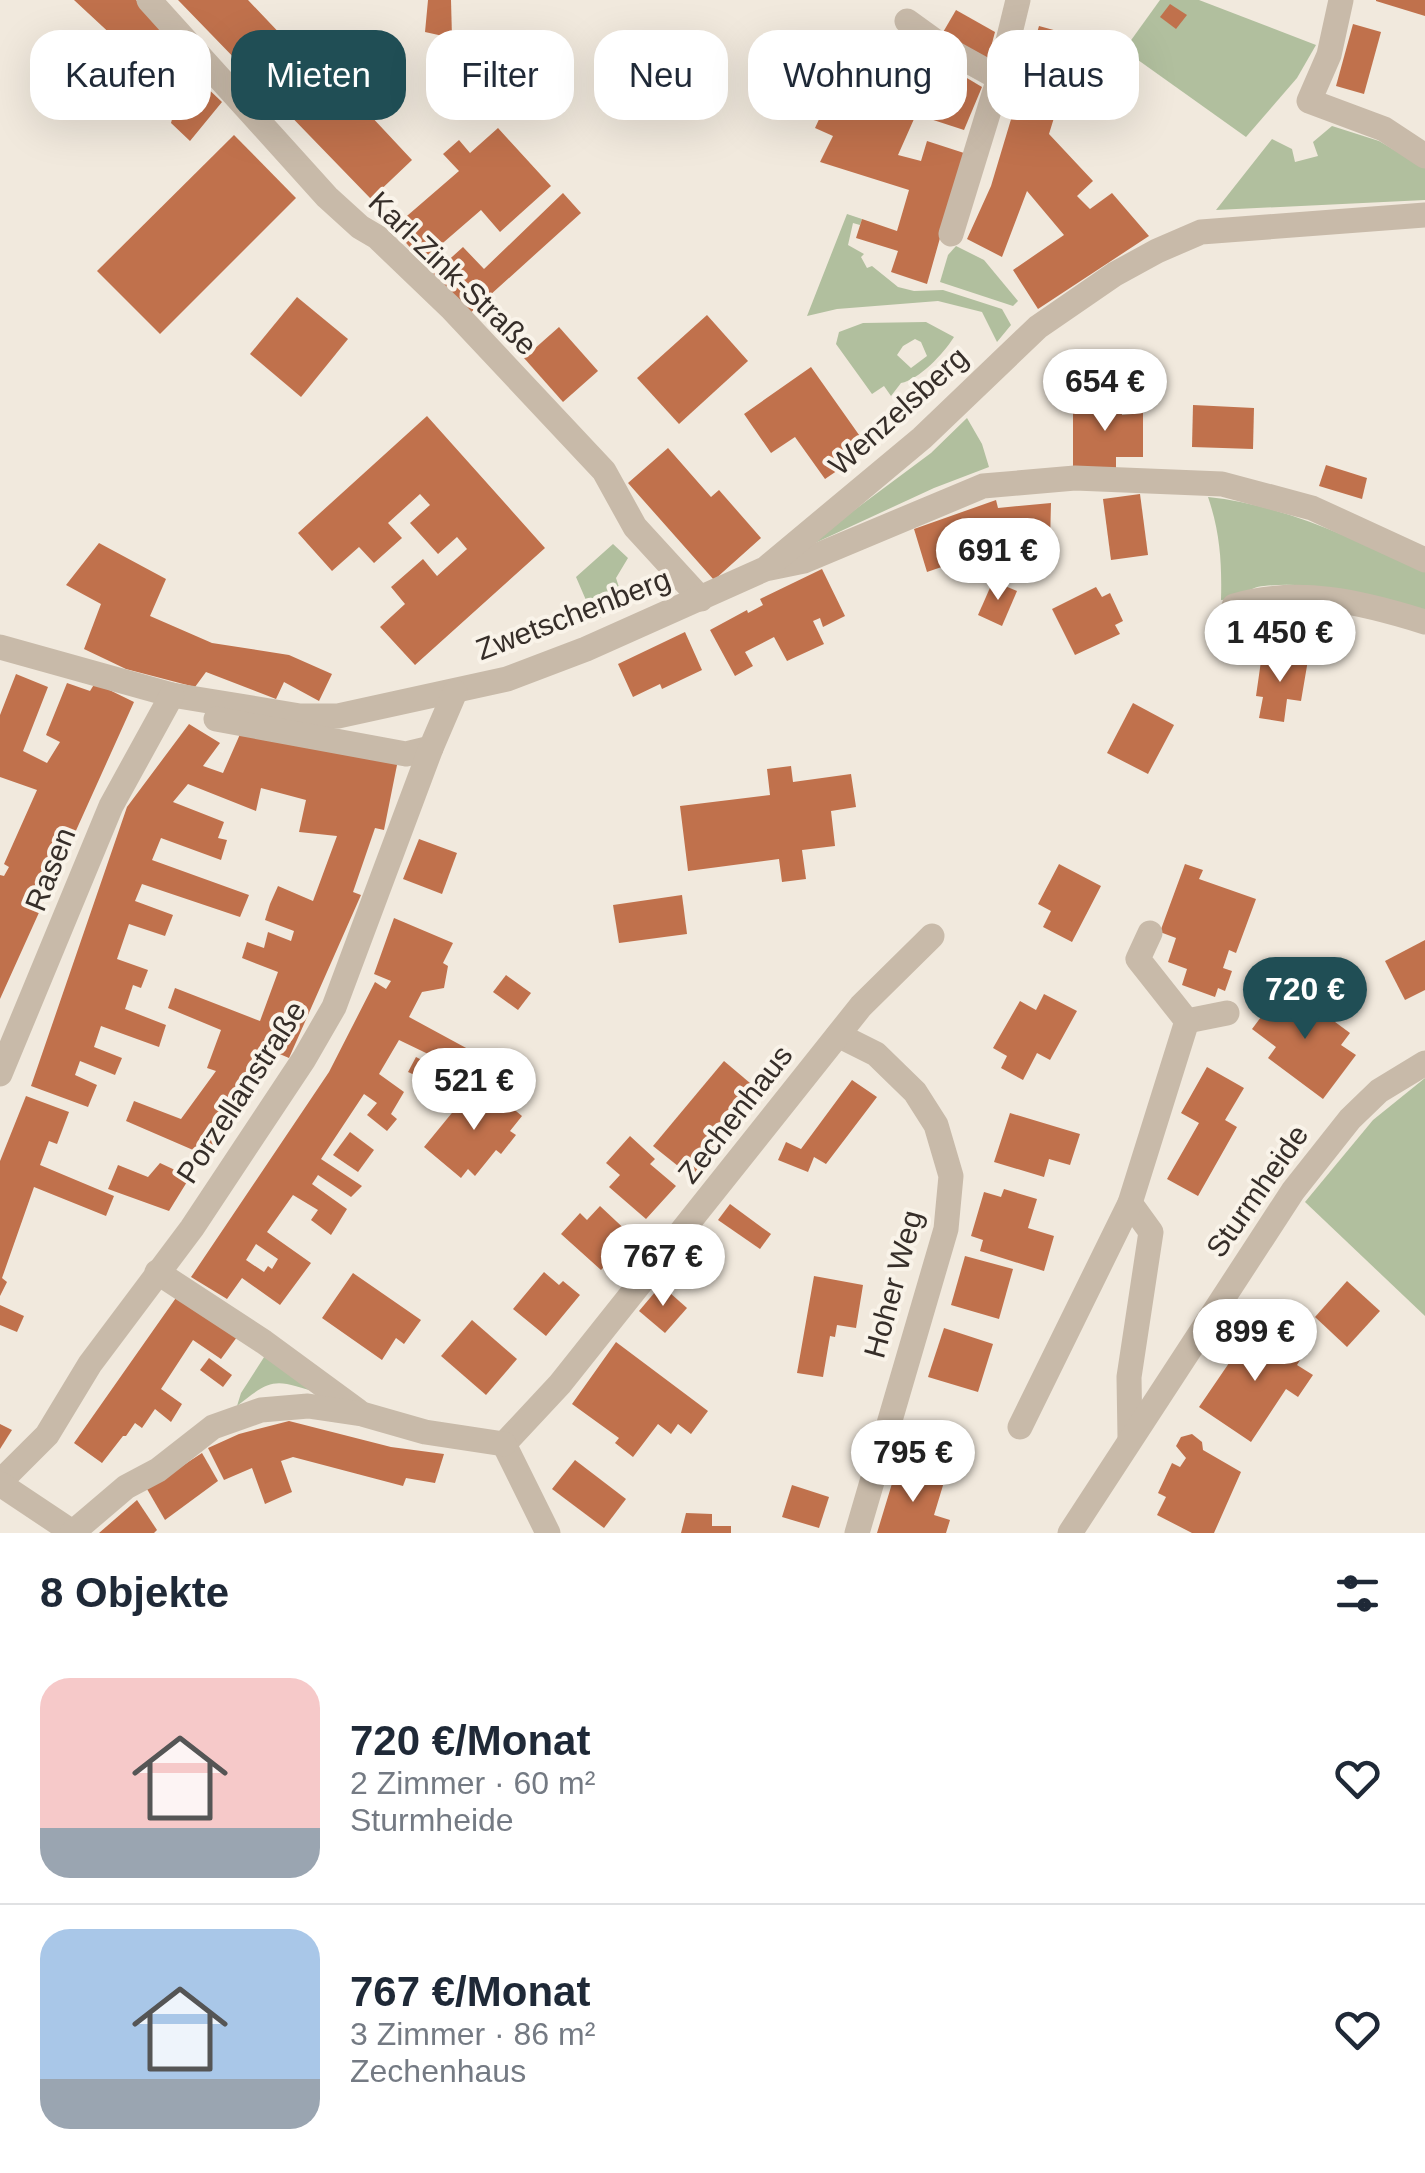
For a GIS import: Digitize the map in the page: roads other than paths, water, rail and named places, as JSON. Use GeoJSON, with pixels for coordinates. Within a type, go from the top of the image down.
{"type":"FeatureCollection","features":[{"type":"Feature","properties":{"kind":"street","name":"Karl-Zink-Straße"},"geometry":{"type":"LineString","coordinates":[[149,0],[328,196],[451,308],[604,471],[635,526],[701,600]]}},
{"type":"Feature","properties":{"kind":"street"},"geometry":{"type":"LineString","coordinates":[[1011,30],[1018,0]]}},
{"type":"Feature","properties":{"kind":"street"},"geometry":{"type":"LineString","coordinates":[[1341,0],[1329,55],[1309,101],[1384,129],[1425,156]]}},
{"type":"Feature","properties":{"kind":"street"},"geometry":{"type":"LineString","coordinates":[[907,21],[943,48],[987,72]]}},
{"type":"Feature","properties":{"kind":"street"},"geometry":{"type":"LineString","coordinates":[[952,234],[987,118]]}},
{"type":"Feature","properties":{"kind":"street","name":"Wenzelsberg"},"geometry":{"type":"LineString","coordinates":[[701,600],[765,569],[922,438],[1038,328],[1115,274],[1201,232],[1425,215]]}},
{"type":"Feature","properties":{"kind":"street"},"geometry":{"type":"LineString","coordinates":[[765,569],[804,561],[983,486],[1075,478],[1222,484],[1312,508],[1425,560]]}},
{"type":"Feature","properties":{"kind":"street"},"geometry":{"type":"LineString","coordinates":[[1234,606],[1265,597],[1311,596],[1376,606],[1425,622]]}},
{"type":"Feature","properties":{"kind":"street","name":"Zwetschenberg"},"geometry":{"type":"LineString","coordinates":[[0,646],[172,696],[300,716],[338,716],[507,680],[701,600]]}},
{"type":"Feature","properties":{"kind":"street","name":"Porzellanstraße"},"geometry":{"type":"LineString","coordinates":[[0,1483],[47,1434],[90,1364],[192,1228],[334,1007],[430,748],[455,692]]}},
{"type":"Feature","properties":{"kind":"street"},"geometry":{"type":"LineString","coordinates":[[172,696],[217,719],[406,754],[430,748]]}},
{"type":"Feature","properties":{"kind":"street","name":"Rasen"},"geometry":{"type":"LineString","coordinates":[[0,1074],[111,806],[172,696]]}},
{"type":"Feature","properties":{"kind":"street"},"geometry":{"type":"LineString","coordinates":[[1150,933],[1138,959],[1187,1020]]}},
{"type":"Feature","properties":{"kind":"street","name":"Zechenhaus"},"geometry":{"type":"LineString","coordinates":[[504,1444],[560,1384],[861,1006],[932,936]]}},
{"type":"Feature","properties":{"kind":"street"},"geometry":{"type":"LineString","coordinates":[[1187,1020],[1227,1013]]}},
{"type":"Feature","properties":{"kind":"street"},"geometry":{"type":"LineString","coordinates":[[1020,1428],[1130,1203],[1187,1020]]}},
{"type":"Feature","properties":{"kind":"street","name":"Hoher Weg"},"geometry":{"type":"LineString","coordinates":[[838,1035],[876,1054],[915,1092],[936,1125],[951,1176],[946,1230],[857,1533]]}},
{"type":"Feature","properties":{"kind":"street","name":"Sturmheide"},"geometry":{"type":"LineString","coordinates":[[1070,1533],[1293,1191],[1369,1100],[1425,1062]]}},
{"type":"Feature","properties":{"kind":"street"},"geometry":{"type":"LineString","coordinates":[[1130,1203],[1151,1232],[1129,1378],[1130,1437]]}},
{"type":"Feature","properties":{"kind":"street"},"geometry":{"type":"LineString","coordinates":[[157,1272],[264,1342],[362,1414]]}},
{"type":"Feature","properties":{"kind":"street"},"geometry":{"type":"LineString","coordinates":[[0,1483],[72,1533],[126,1487],[158,1470],[213,1427],[261,1410],[308,1406],[362,1414],[425,1432],[504,1444],[548,1533]]}}]}
